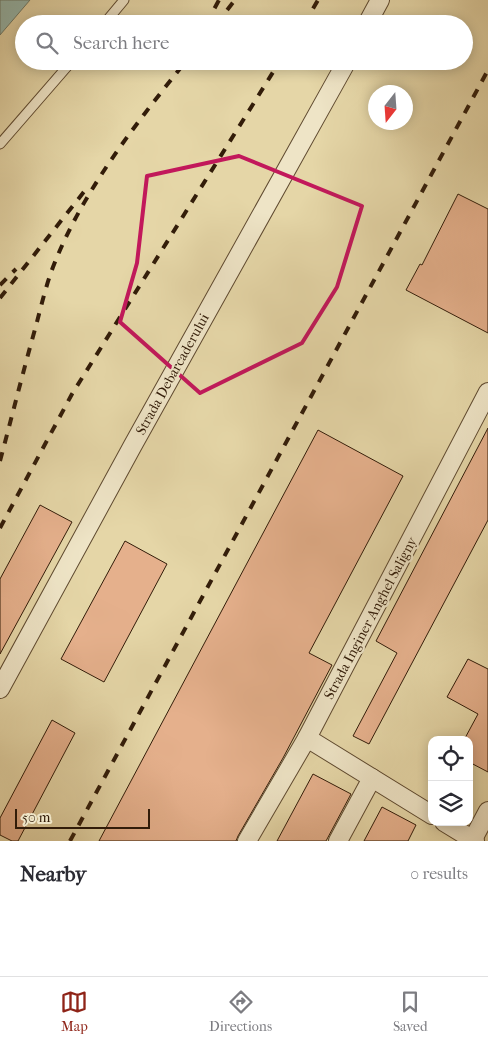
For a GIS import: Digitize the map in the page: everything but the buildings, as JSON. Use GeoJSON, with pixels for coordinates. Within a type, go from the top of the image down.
{"type":"FeatureCollection","features":[{"type":"Feature","properties":{"kind":"street"},"geometry":{"type":"LineString","coordinates":[[372,15],[380,0]]}},
{"type":"Feature","properties":{"kind":"street","name":"Strada Debarcaderului"},"geometry":{"type":"LineString","coordinates":[[0,689],[138,436],[342,70]]}},
{"type":"Feature","properties":{"kind":"street","name":"Strada Inginer Anghel Saligny"},"geometry":{"type":"LineString","coordinates":[[247,841],[306,738],[488,392]]}},
{"type":"Feature","properties":{"kind":"street"},"geometry":{"type":"LineString","coordinates":[[306,738],[428,813]]}},
{"type":"Feature","properties":{"kind":"street"},"geometry":{"type":"LineString","coordinates":[[338,841],[372,778]]}},
{"type":"Feature","properties":{"kind":"street"},"geometry":{"type":"LineString","coordinates":[[450,826],[473,841],[488,811]]}},
{"type":"Feature","properties":{"kind":"lane"},"geometry":{"type":"LineString","coordinates":[[112,15],[124,0]]}},
{"type":"Feature","properties":{"kind":"lane"},"geometry":{"type":"LineString","coordinates":[[0,144],[64,70]]}},
{"type":"Feature","properties":{"kind":"highlighted area"},"geometry":{"type":"Polygon","coordinates":[[[239,156],[362,206],[337,287],[302,343],[200,393],[120,322],[137,263],[147,176],[239,156]]]}},
{"type":"Feature","properties":{"kind":"water"},"geometry":{"type":"Polygon","coordinates":[[[0,0],[30,0],[17,15],[15,15],[0,35],[0,0]]]}},
{"type":"Feature","properties":{"kind":"railway"},"geometry":{"type":"LineString","coordinates":[[211,15],[219,0]]}},
{"type":"Feature","properties":{"kind":"railway"},"geometry":{"type":"LineString","coordinates":[[223,15],[235,0]]}},
{"type":"Feature","properties":{"kind":"railway"},"geometry":{"type":"LineString","coordinates":[[309,15],[318,0]]}},
{"type":"Feature","properties":{"kind":"railway"},"geometry":{"type":"LineString","coordinates":[[0,461],[47,285],[65,239],[79,211],[112,159],[179,70]]}},
{"type":"Feature","properties":{"kind":"railway"},"geometry":{"type":"LineString","coordinates":[[0,528],[72,394],[274,70]]}},
{"type":"Feature","properties":{"kind":"railway"},"geometry":{"type":"LineString","coordinates":[[70,841],[488,70]]}},
{"type":"Feature","properties":{"kind":"railway"},"geometry":{"type":"LineString","coordinates":[[0,298],[87,188]]}},
{"type":"Feature","properties":{"kind":"railway"},"geometry":{"type":"LineString","coordinates":[[0,285],[16,269]]}}]}
